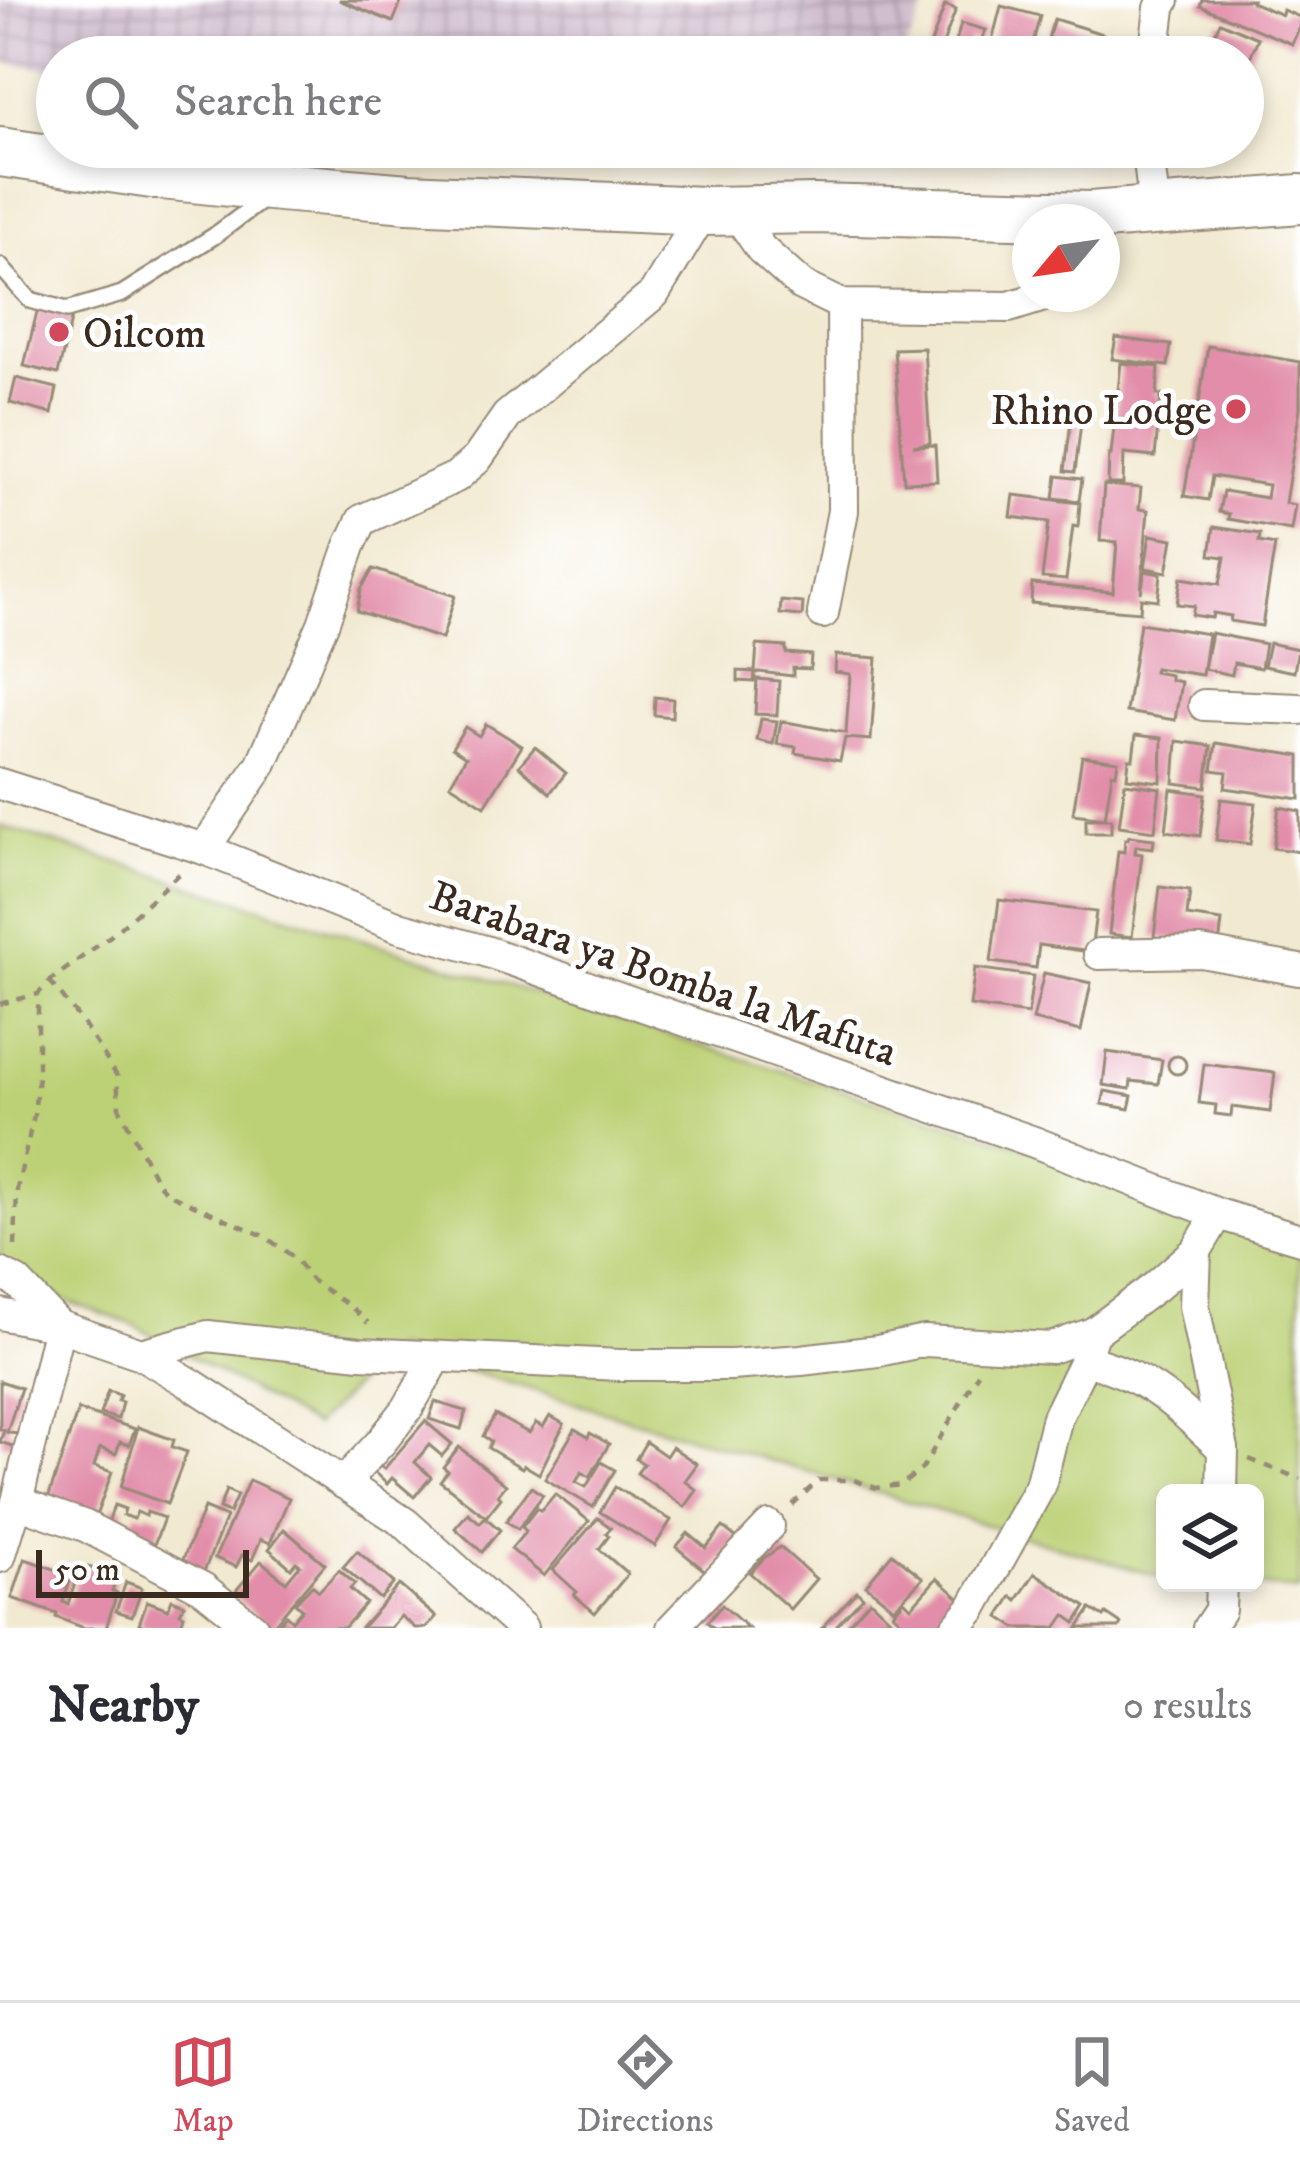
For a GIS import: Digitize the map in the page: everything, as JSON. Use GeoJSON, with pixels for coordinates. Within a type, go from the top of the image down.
{"type":"FeatureCollection","features":[{"type":"Feature","properties":{"kind":"highway"},"geometry":{"type":"LineString","coordinates":[[0,152],[36,157]]}},
{"type":"Feature","properties":{"kind":"highway"},"geometry":{"type":"LineString","coordinates":[[116,168],[408,198],[1012,217]]}},
{"type":"Feature","properties":{"kind":"highway"},"geometry":{"type":"LineString","coordinates":[[1120,215],[1300,199]]}},
{"type":"Feature","properties":{"kind":"street"},"geometry":{"type":"LineString","coordinates":[[1157,36],[1164,0]]}},
{"type":"Feature","properties":{"kind":"street"},"geometry":{"type":"LineString","coordinates":[[1150,168],[1155,212]]}},
{"type":"Feature","properties":{"kind":"street"},"geometry":{"type":"LineString","coordinates":[[204,849],[261,765],[362,520],[456,477],[477,460],[507,416],[654,294],[718,209],[800,285],[842,304],[1012,306]]}},
{"type":"Feature","properties":{"kind":"street"},"geometry":{"type":"LineString","coordinates":[[823,613],[843,512],[842,304]]}},
{"type":"Feature","properties":{"kind":"street"},"geometry":{"type":"LineString","coordinates":[[1204,705],[1300,709]]}},
{"type":"Feature","properties":{"kind":"street","name":"Barabara ya Bomba la Mafuta"},"geometry":{"type":"LineString","coordinates":[[0,784],[204,849],[399,927],[485,951],[1013,1135],[1218,1214],[1300,1239]]}},
{"type":"Feature","properties":{"kind":"street"},"geometry":{"type":"LineString","coordinates":[[1100,954],[1201,952],[1300,968],[1300,983]]}},
{"type":"Feature","properties":{"kind":"street"},"geometry":{"type":"LineString","coordinates":[[956,1628],[972,1609],[1040,1486],[1057,1417],[1089,1347],[1196,1250],[1218,1214]]}},
{"type":"Feature","properties":{"kind":"street"},"geometry":{"type":"LineString","coordinates":[[1196,1250],[1193,1306],[1223,1450],[1222,1484]]}},
{"type":"Feature","properties":{"kind":"street"},"geometry":{"type":"LineString","coordinates":[[8,1277],[59,1326]]}},
{"type":"Feature","properties":{"kind":"street"},"geometry":{"type":"LineString","coordinates":[[0,1315],[59,1326],[141,1354],[405,1523],[522,1628]]}},
{"type":"Feature","properties":{"kind":"street"},"geometry":{"type":"LineString","coordinates":[[0,1557],[59,1326]]}},
{"type":"Feature","properties":{"kind":"street"},"geometry":{"type":"LineString","coordinates":[[141,1354],[208,1336],[436,1357],[620,1365],[731,1365],[925,1341],[1089,1347],[1173,1402],[1223,1450]]}},
{"type":"Feature","properties":{"kind":"street"},"geometry":{"type":"LineString","coordinates":[[343,1483],[407,1409],[436,1357]]}},
{"type":"Feature","properties":{"kind":"street"},"geometry":{"type":"LineString","coordinates":[[17,1502],[85,1526],[203,1588],[254,1628]]}},
{"type":"Feature","properties":{"kind":"street"},"geometry":{"type":"LineString","coordinates":[[672,1628],[769,1526]]}},
{"type":"Feature","properties":{"kind":"street"},"geometry":{"type":"LineString","coordinates":[[1208,1628],[1220,1610],[1221,1592]]}},
{"type":"Feature","properties":{"kind":"lane"},"geometry":{"type":"LineString","coordinates":[[0,266],[30,300],[67,310],[122,294],[280,187]]}},
{"type":"Feature","properties":{"kind":"path"},"geometry":{"type":"LineString","coordinates":[[0,1004],[38,994],[146,905],[204,849]]}},
{"type":"Feature","properties":{"kind":"path"},"geometry":{"type":"LineString","coordinates":[[50,981],[117,1076],[119,1107],[167,1193],[264,1236],[295,1258],[311,1280],[352,1308],[396,1354]]}},
{"type":"Feature","properties":{"kind":"path"},"geometry":{"type":"LineString","coordinates":[[8,1277],[17,1189],[34,1115],[38,994]]}},
{"type":"Feature","properties":{"kind":"path"},"geometry":{"type":"LineString","coordinates":[[769,1526],[819,1480],[854,1480],[876,1488],[901,1485],[922,1469],[969,1384],[999,1344]]}},
{"type":"Feature","properties":{"kind":"path"},"geometry":{"type":"LineString","coordinates":[[1223,1450],[1300,1479]]}},
{"type":"Feature","properties":{"kind":"shaded area"},"geometry":{"type":"Polygon","coordinates":[[[0,0],[928,0],[912,36],[36,36],[36,67],[0,62],[0,0]]]}},
{"type":"Feature","properties":{"kind":"green space"},"geometry":{"type":"Polygon","coordinates":[[[0,826],[1300,1233],[1300,1591],[1264,1587],[1264,1484],[1156,1484],[1156,1576],[392,1348],[314,1426],[132,1324],[0,1278],[0,826]]]}},
{"type":"Feature","properties":{"kind":"building"},"geometry":{"type":"Polygon","coordinates":[[[339,0],[402,0],[393,22],[339,0]]]}},
{"type":"Feature","properties":{"kind":"building"},"geometry":{"type":"Polygon","coordinates":[[[1202,0],[1252,0],[1282,15],[1283,10],[1300,17],[1300,26],[1292,44],[1200,6],[1202,0]]]}},
{"type":"Feature","properties":{"kind":"building"},"geometry":{"type":"Polygon","coordinates":[[[945,5],[956,9],[946,36],[934,36],[945,5]]]}},
{"type":"Feature","properties":{"kind":"building"},"geometry":{"type":"Polygon","coordinates":[[[1001,6],[1040,16],[1035,36],[993,36],[1001,6]]]}},
{"type":"Feature","properties":{"kind":"building"},"geometry":{"type":"Polygon","coordinates":[[[1054,19],[1109,36],[1049,36],[1054,19]]]}},
{"type":"Feature","properties":{"kind":"building"},"geometry":{"type":"Polygon","coordinates":[[[1220,22],[1253,36],[1214,36],[1220,22]]]}},
{"type":"Feature","properties":{"kind":"building"},"geometry":{"type":"Polygon","coordinates":[[[961,23],[986,30],[983,36],[958,36],[961,23]]]}},
{"type":"Feature","properties":{"kind":"building"},"geometry":{"type":"Polygon","coordinates":[[[38,308],[72,316],[58,374],[24,366],[38,308]]]}},
{"type":"Feature","properties":{"kind":"building"},"geometry":{"type":"Polygon","coordinates":[[[1116,338],[1171,345],[1168,366],[1112,359],[1116,338]]]}},
{"type":"Feature","properties":{"kind":"building"},"geometry":{"type":"Polygon","coordinates":[[[1208,346],[1300,362],[1300,408],[1285,503],[1295,505],[1291,530],[1228,519],[1229,514],[1219,512],[1223,491],[1266,498],[1268,485],[1212,476],[1208,500],[1184,496],[1208,346]]]}},
{"type":"Feature","properties":{"kind":"building"},"geometry":{"type":"Polygon","coordinates":[[[924,348],[930,443],[913,446],[935,445],[937,481],[904,482],[894,349],[924,348]]]}},
{"type":"Feature","properties":{"kind":"building"},"geometry":{"type":"Polygon","coordinates":[[[1121,363],[1159,367],[1155,457],[1124,454],[1123,484],[1108,484],[1109,455],[1121,363]]]}},
{"type":"Feature","properties":{"kind":"building"},"geometry":{"type":"Polygon","coordinates":[[[16,378],[57,388],[52,414],[10,403],[16,378]]]}},
{"type":"Feature","properties":{"kind":"building"},"geometry":{"type":"Polygon","coordinates":[[[1071,421],[1081,423],[1075,472],[1065,471],[1071,421]]]}},
{"type":"Feature","properties":{"kind":"building"},"geometry":{"type":"Polygon","coordinates":[[[1057,476],[1082,479],[1079,501],[1054,498],[1057,476]]]}},
{"type":"Feature","properties":{"kind":"building"},"geometry":{"type":"Polygon","coordinates":[[[1104,485],[1141,488],[1139,509],[1148,510],[1141,593],[1145,571],[1161,574],[1158,600],[1141,598],[1140,612],[1031,603],[1032,584],[1113,592],[1117,542],[1100,541],[1104,485]]]}},
{"type":"Feature","properties":{"kind":"building"},"geometry":{"type":"Polygon","coordinates":[[[1014,495],[1080,503],[1066,580],[1042,578],[1049,522],[1011,517],[1014,495]]]}},
{"type":"Feature","properties":{"kind":"building"},"geometry":{"type":"Polygon","coordinates":[[[1214,527],[1260,534],[1259,542],[1275,545],[1262,626],[1213,613],[1212,618],[1192,615],[1194,606],[1177,604],[1181,578],[1220,584],[1225,557],[1210,555],[1214,527]]]}},
{"type":"Feature","properties":{"kind":"building"},"geometry":{"type":"Polygon","coordinates":[[[1150,535],[1173,539],[1167,572],[1145,568],[1150,535]]]}},
{"type":"Feature","properties":{"kind":"building"},"geometry":{"type":"Polygon","coordinates":[[[373,569],[455,596],[442,639],[357,611],[361,589],[373,569]]]}},
{"type":"Feature","properties":{"kind":"building"},"geometry":{"type":"Polygon","coordinates":[[[781,601],[803,603],[802,616],[780,614],[781,601]]]}},
{"type":"Feature","properties":{"kind":"building"},"geometry":{"type":"Polygon","coordinates":[[[1140,623],[1208,634],[1202,675],[1155,668],[1154,672],[1181,682],[1175,720],[1126,712],[1140,623]]]}},
{"type":"Feature","properties":{"kind":"building"},"geometry":{"type":"Polygon","coordinates":[[[1211,633],[1265,644],[1261,668],[1234,663],[1232,675],[1204,669],[1211,633]]]}},
{"type":"Feature","properties":{"kind":"building"},"geometry":{"type":"Polygon","coordinates":[[[1269,643],[1298,649],[1294,672],[1264,666],[1269,643]]]}},
{"type":"Feature","properties":{"kind":"building"},"geometry":{"type":"Polygon","coordinates":[[[757,645],[811,655],[810,669],[793,668],[793,676],[759,672],[754,682],[738,681],[738,671],[755,672],[757,645]]]}},
{"type":"Feature","properties":{"kind":"building"},"geometry":{"type":"Polygon","coordinates":[[[836,655],[877,658],[871,740],[845,738],[840,761],[795,753],[796,747],[777,744],[781,721],[846,733],[850,674],[835,672],[836,655]]]}},
{"type":"Feature","properties":{"kind":"building"},"geometry":{"type":"Polygon","coordinates":[[[757,679],[779,681],[777,715],[755,714],[757,679]]]}},
{"type":"Feature","properties":{"kind":"building"},"geometry":{"type":"Polygon","coordinates":[[[655,697],[673,699],[672,717],[654,715],[655,697]]]}},
{"type":"Feature","properties":{"kind":"building"},"geometry":{"type":"Polygon","coordinates":[[[761,719],[777,721],[773,744],[757,740],[761,719]]]}},
{"type":"Feature","properties":{"kind":"building"},"geometry":{"type":"Polygon","coordinates":[[[486,724],[522,746],[485,806],[450,784],[466,757],[452,748],[465,727],[479,736],[486,724]]]}},
{"type":"Feature","properties":{"kind":"building"},"geometry":{"type":"Polygon","coordinates":[[[1136,735],[1162,738],[1161,782],[1127,778],[1136,735]]]}},
{"type":"Feature","properties":{"kind":"building"},"geometry":{"type":"Polygon","coordinates":[[[1177,741],[1211,746],[1206,787],[1174,783],[1177,741]]]}},
{"type":"Feature","properties":{"kind":"building"},"geometry":{"type":"Polygon","coordinates":[[[1216,743],[1300,756],[1300,799],[1225,788],[1227,772],[1212,770],[1216,743]]]}},
{"type":"Feature","properties":{"kind":"building"},"geometry":{"type":"Polygon","coordinates":[[[535,747],[566,773],[550,793],[519,766],[535,747]]]}},
{"type":"Feature","properties":{"kind":"building"},"geometry":{"type":"Polygon","coordinates":[[[1082,756],[1118,761],[1105,818],[1073,814],[1082,756]]]}},
{"type":"Feature","properties":{"kind":"building"},"geometry":{"type":"Polygon","coordinates":[[[1125,783],[1160,788],[1155,831],[1119,826],[1125,783]]]}},
{"type":"Feature","properties":{"kind":"building"},"geometry":{"type":"Polygon","coordinates":[[[1171,789],[1205,794],[1200,836],[1166,831],[1171,789]]]}},
{"type":"Feature","properties":{"kind":"building"},"geometry":{"type":"Polygon","coordinates":[[[1221,799],[1256,803],[1250,844],[1216,840],[1221,799]]]}},
{"type":"Feature","properties":{"kind":"building"},"geometry":{"type":"Polygon","coordinates":[[[1279,807],[1300,811],[1300,852],[1273,848],[1279,807]]]}},
{"type":"Feature","properties":{"kind":"building"},"geometry":{"type":"Polygon","coordinates":[[[1086,819],[1111,819],[1111,833],[1086,833],[1086,819]]]}},
{"type":"Feature","properties":{"kind":"building"},"geometry":{"type":"Polygon","coordinates":[[[1129,836],[1154,839],[1153,848],[1136,846],[1135,853],[1142,854],[1132,937],[1109,934],[1118,851],[1124,852],[1129,836]]]}},
{"type":"Feature","properties":{"kind":"building"},"geometry":{"type":"Polygon","coordinates":[[[1160,887],[1190,891],[1187,916],[1222,921],[1219,945],[1154,937],[1160,887]]]}},
{"type":"Feature","properties":{"kind":"building"},"geometry":{"type":"Polygon","coordinates":[[[999,900],[1096,912],[1091,952],[1039,945],[1036,968],[991,962],[999,900]]]}},
{"type":"Feature","properties":{"kind":"building"},"geometry":{"type":"Polygon","coordinates":[[[975,968],[1033,976],[1028,1014],[970,1006],[975,968]]]}},
{"type":"Feature","properties":{"kind":"building"},"geometry":{"type":"Polygon","coordinates":[[[1044,973],[1091,983],[1081,1031],[1033,1020],[1044,973]]]}},
{"type":"Feature","properties":{"kind":"building"},"geometry":{"type":"Polygon","coordinates":[[[1107,1052],[1162,1060],[1158,1084],[1131,1081],[1130,1089],[1103,1085],[1107,1052]]]}},
{"type":"Feature","properties":{"kind":"building"},"geometry":{"type":"Polygon","coordinates":[[[1177,1056],[1186,1065],[1177,1074],[1168,1065],[1177,1056]]]}},
{"type":"Feature","properties":{"kind":"building"},"geometry":{"type":"Polygon","coordinates":[[[1204,1064],[1275,1073],[1270,1112],[1232,1107],[1231,1116],[1215,1114],[1216,1105],[1199,1103],[1204,1064]]]}},
{"type":"Feature","properties":{"kind":"building"},"geometry":{"type":"Polygon","coordinates":[[[1105,1091],[1132,1096],[1129,1109],[1102,1104],[1105,1091]]]}},
{"type":"Feature","properties":{"kind":"building"},"geometry":{"type":"Polygon","coordinates":[[[0,1381],[21,1388],[7,1432],[26,1436],[21,1449],[0,1442],[4,1430],[0,1429],[0,1381]]]}},
{"type":"Feature","properties":{"kind":"building"},"geometry":{"type":"Polygon","coordinates":[[[108,1391],[120,1395],[118,1419],[100,1414],[108,1391]]]}},
{"type":"Feature","properties":{"kind":"building"},"geometry":{"type":"Polygon","coordinates":[[[435,1402],[466,1411],[461,1429],[429,1419],[435,1402]]]}},
{"type":"Feature","properties":{"kind":"building"},"geometry":{"type":"Polygon","coordinates":[[[78,1410],[135,1429],[129,1445],[120,1442],[116,1454],[100,1448],[94,1466],[112,1472],[93,1524],[45,1507],[78,1410]]]}},
{"type":"Feature","properties":{"kind":"building"},"geometry":{"type":"Polygon","coordinates":[[[495,1415],[529,1433],[536,1423],[543,1427],[550,1416],[564,1424],[539,1474],[488,1448],[491,1441],[483,1436],[495,1415]]]}},
{"type":"Feature","properties":{"kind":"building"},"geometry":{"type":"Polygon","coordinates":[[[425,1421],[452,1444],[442,1456],[429,1445],[415,1462],[431,1477],[414,1497],[392,1478],[387,1484],[374,1472],[380,1466],[384,1469],[425,1421]]]}},
{"type":"Feature","properties":{"kind":"building"},"geometry":{"type":"Polygon","coordinates":[[[138,1427],[174,1440],[172,1447],[187,1452],[167,1504],[121,1487],[138,1427]]]}},
{"type":"Feature","properties":{"kind":"building"},"geometry":{"type":"Polygon","coordinates":[[[575,1429],[609,1444],[590,1477],[582,1472],[576,1482],[586,1487],[601,1462],[615,1470],[593,1507],[545,1479],[575,1429]]]}},
{"type":"Feature","properties":{"kind":"building"},"geometry":{"type":"Polygon","coordinates":[[[646,1442],[666,1456],[672,1447],[697,1464],[685,1481],[697,1490],[685,1507],[637,1473],[644,1464],[636,1459],[646,1442]]]}},
{"type":"Feature","properties":{"kind":"building"},"geometry":{"type":"Polygon","coordinates":[[[459,1447],[506,1485],[486,1517],[440,1481],[448,1471],[443,1467],[459,1447]]]}},
{"type":"Feature","properties":{"kind":"building"},"geometry":{"type":"Polygon","coordinates":[[[249,1480],[289,1498],[270,1543],[261,1539],[252,1560],[242,1555],[236,1567],[215,1558],[249,1480]]]}},
{"type":"Feature","properties":{"kind":"building"},"geometry":{"type":"Polygon","coordinates":[[[531,1487],[543,1495],[518,1529],[506,1521],[531,1487]]]}},
{"type":"Feature","properties":{"kind":"building"},"geometry":{"type":"Polygon","coordinates":[[[615,1487],[671,1520],[655,1546],[600,1512],[615,1487]]]}},
{"type":"Feature","properties":{"kind":"building"},"geometry":{"type":"Polygon","coordinates":[[[226,1490],[237,1495],[229,1513],[219,1509],[226,1490]]]}},
{"type":"Feature","properties":{"kind":"building"},"geometry":{"type":"Polygon","coordinates":[[[555,1494],[589,1521],[544,1576],[511,1549],[537,1508],[541,1511],[555,1494]]]}},
{"type":"Feature","properties":{"kind":"building"},"geometry":{"type":"Polygon","coordinates":[[[114,1505],[134,1519],[137,1512],[164,1518],[152,1550],[105,1532],[114,1505]]]}},
{"type":"Feature","properties":{"kind":"building"},"geometry":{"type":"Polygon","coordinates":[[[204,1508],[226,1517],[203,1574],[181,1564],[204,1508]]]}},
{"type":"Feature","properties":{"kind":"building"},"geometry":{"type":"Polygon","coordinates":[[[468,1513],[480,1523],[485,1517],[500,1530],[482,1552],[455,1528],[468,1513]]]}},
{"type":"Feature","properties":{"kind":"building"},"geometry":{"type":"Polygon","coordinates":[[[598,1518],[611,1528],[599,1549],[628,1574],[595,1613],[553,1570],[598,1518]]]}},
{"type":"Feature","properties":{"kind":"building"},"geometry":{"type":"Polygon","coordinates":[[[723,1527],[738,1539],[710,1575],[676,1547],[688,1533],[706,1548],[723,1527]]]}},
{"type":"Feature","properties":{"kind":"building"},"geometry":{"type":"Polygon","coordinates":[[[284,1529],[325,1564],[271,1628],[232,1595],[261,1561],[286,1582],[300,1565],[296,1562],[291,1568],[269,1549],[284,1529]]]}},
{"type":"Feature","properties":{"kind":"building"},"geometry":{"type":"Polygon","coordinates":[[[780,1547],[816,1579],[790,1609],[750,1573],[780,1547]]]}},
{"type":"Feature","properties":{"kind":"building"},"geometry":{"type":"Polygon","coordinates":[[[357,1551],[394,1583],[380,1599],[343,1567],[357,1551]]]}},
{"type":"Feature","properties":{"kind":"building"},"geometry":{"type":"Polygon","coordinates":[[[892,1553],[923,1578],[894,1608],[866,1585],[892,1553]]]}},
{"type":"Feature","properties":{"kind":"building"},"geometry":{"type":"Polygon","coordinates":[[[25,1559],[72,1575],[63,1602],[68,1604],[79,1572],[85,1574],[88,1567],[116,1579],[112,1591],[117,1593],[106,1628],[84,1628],[12,1598],[25,1559]]]}},
{"type":"Feature","properties":{"kind":"building"},"geometry":{"type":"Polygon","coordinates":[[[339,1570],[366,1603],[344,1628],[275,1628],[286,1615],[292,1621],[302,1609],[295,1603],[312,1585],[319,1591],[339,1570]]]}},
{"type":"Feature","properties":{"kind":"building"},"geometry":{"type":"Polygon","coordinates":[[[1035,1573],[1086,1607],[1076,1623],[1065,1615],[1056,1628],[1016,1628],[999,1617],[1035,1573]]]}},
{"type":"Feature","properties":{"kind":"building"},"geometry":{"type":"Polygon","coordinates":[[[937,1578],[966,1604],[944,1628],[909,1628],[893,1613],[904,1600],[911,1607],[937,1578]]]}},
{"type":"Feature","properties":{"kind":"building"},"geometry":{"type":"Polygon","coordinates":[[[126,1582],[142,1588],[132,1616],[116,1611],[126,1582]]]}},
{"type":"Feature","properties":{"kind":"building"},"geometry":{"type":"Polygon","coordinates":[[[399,1585],[436,1617],[426,1628],[415,1628],[401,1616],[390,1628],[361,1628],[399,1585]]]}},
{"type":"Feature","properties":{"kind":"building"},"geometry":{"type":"Polygon","coordinates":[[[857,1591],[863,1597],[834,1628],[822,1628],[857,1591]]]}},
{"type":"Feature","properties":{"kind":"building"},"geometry":{"type":"Polygon","coordinates":[[[172,1599],[184,1604],[180,1628],[139,1624],[147,1601],[168,1609],[172,1599]]]}},
{"type":"Feature","properties":{"kind":"building"},"geometry":{"type":"Polygon","coordinates":[[[870,1600],[894,1623],[890,1628],[845,1628],[870,1600]]]}},
{"type":"Feature","properties":{"kind":"building"},"geometry":{"type":"Polygon","coordinates":[[[722,1605],[748,1628],[714,1628],[707,1622],[722,1605]]]}},
{"type":"Feature","properties":{"kind":"building"},"geometry":{"type":"Polygon","coordinates":[[[1091,1609],[1121,1624],[1119,1628],[1078,1628],[1091,1609]]]}},
{"type":"Feature","properties":{"kind":"place","name":"Oilcom"},"geometry":{"type":"Point","coordinates":[59,332]}},
{"type":"Feature","properties":{"kind":"place","name":"Rhino Lodge"},"geometry":{"type":"Point","coordinates":[1236,409]}}]}
